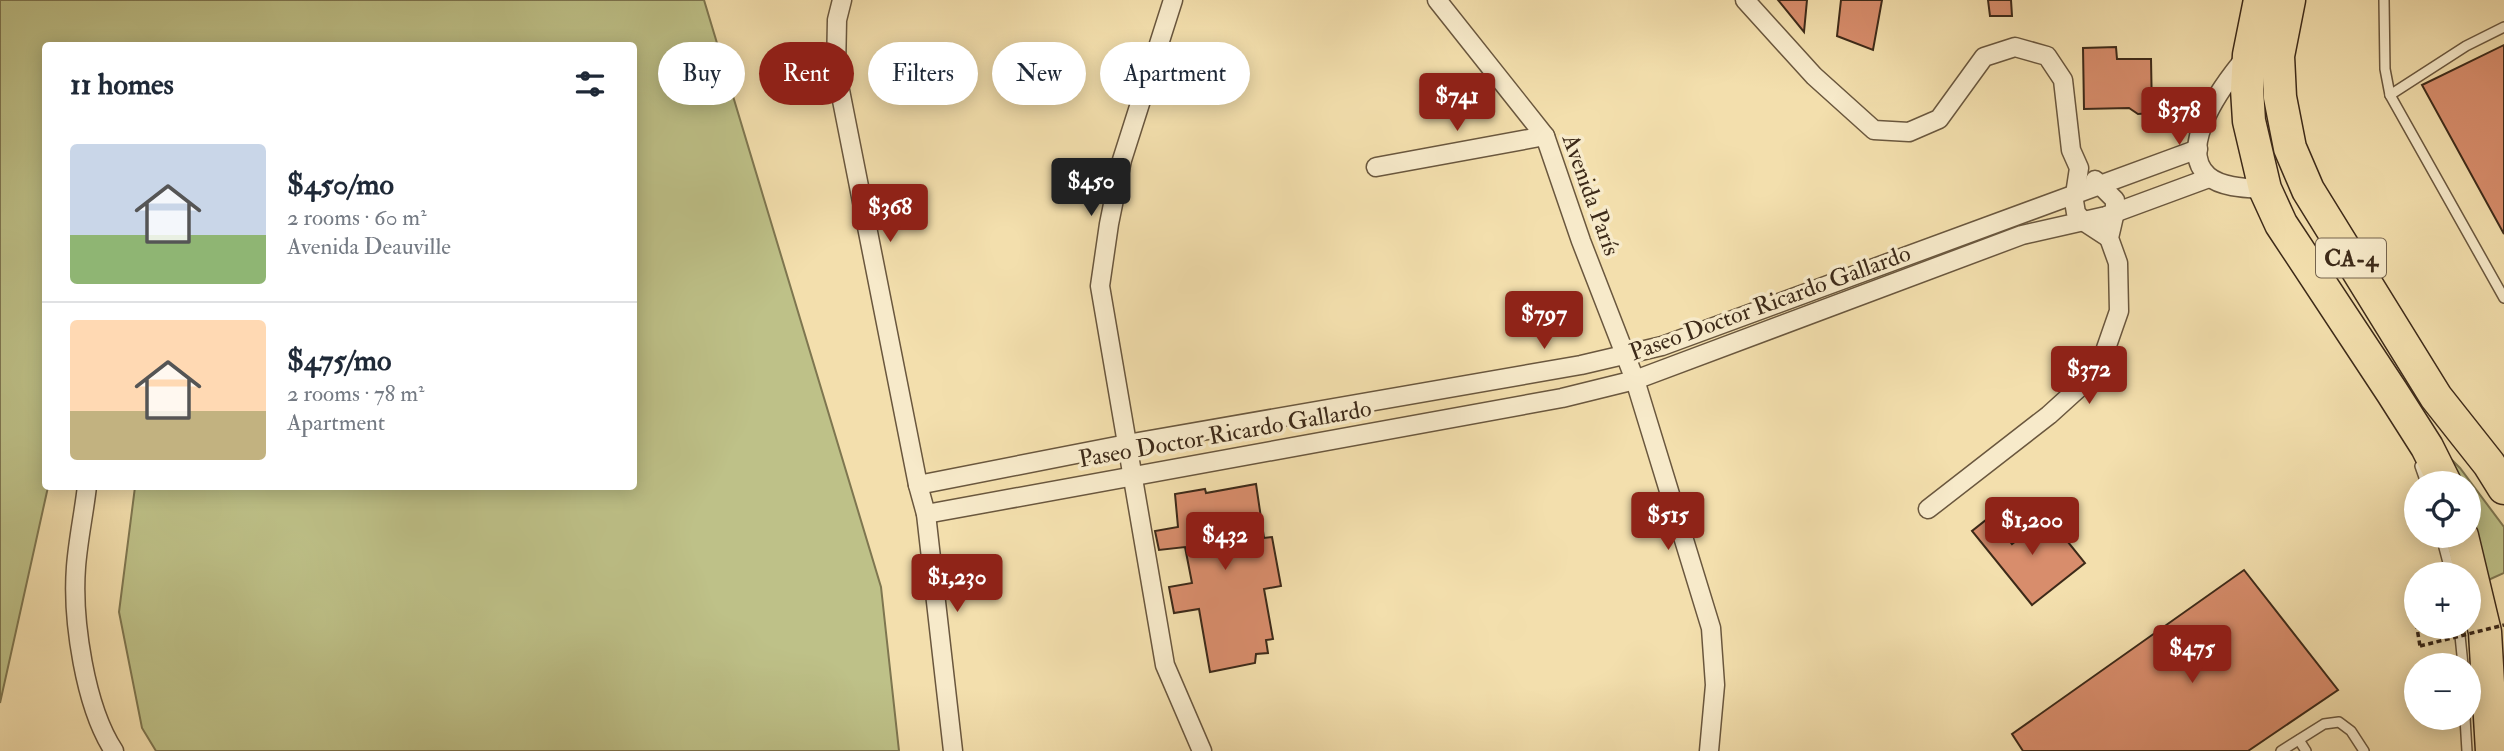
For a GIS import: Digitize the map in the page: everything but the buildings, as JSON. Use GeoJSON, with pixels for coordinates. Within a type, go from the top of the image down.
{"type":"FeatureCollection","features":[{"type":"Feature","properties":{"kind":"highway","name":"CA-4"},"geometry":{"type":"LineString","coordinates":[[2260,0],[2249,55],[2249,121],[2265,189],[2281,224],[2392,392],[2439,471]]}},
{"type":"Feature","properties":{"kind":"highway","name":"CA-4"},"geometry":{"type":"LineString","coordinates":[[2289,0],[2278,56],[2280,97],[2290,148],[2308,190],[2436,397],[2504,488]]}},
{"type":"Feature","properties":{"kind":"highway"},"geometry":{"type":"LineString","coordinates":[[2465,548],[2484,632],[2492,751]]}},
{"type":"Feature","properties":{"kind":"street"},"geometry":{"type":"LineString","coordinates":[[842,0],[837,20],[836,70],[926,514],[953,751]]}},
{"type":"Feature","properties":{"kind":"street"},"geometry":{"type":"LineString","coordinates":[[1173,0],[1122,160],[1100,286],[1166,665],[1202,751]]}},
{"type":"Feature","properties":{"kind":"street","name":"Avenida París"},"geometry":{"type":"LineString","coordinates":[[1437,0],[1545,136],[1581,241],[1635,380],[1712,628],[1715,685],[1709,751]]}},
{"type":"Feature","properties":{"kind":"street"},"geometry":{"type":"LineString","coordinates":[[1745,0],[1814,76],[1874,130],[1909,132],[1939,119],[1984,57],[2015,47],[2047,56],[2063,80],[2071,150],[2079,169],[2075,195],[2076,212],[2083,221],[2109,238]]}},
{"type":"Feature","properties":{"kind":"street"},"geometry":{"type":"LineString","coordinates":[[2249,55],[2229,77],[2204,121],[2198,149],[2199,165],[2209,177],[2227,185],[2265,189]]}},
{"type":"Feature","properties":{"kind":"street"},"geometry":{"type":"LineString","coordinates":[[1376,167],[1545,136]]}},
{"type":"Feature","properties":{"kind":"street","name":"Paseo Doctor Ricardo Gallardo"},"geometry":{"type":"LineString","coordinates":[[918,485],[1127,444],[1581,365],[1662,346],[2198,149]]}},
{"type":"Feature","properties":{"kind":"street"},"geometry":{"type":"LineString","coordinates":[[1928,509],[2049,415],[2081,386],[2103,357],[2119,311],[2118,263],[2109,238],[2115,200],[2102,185],[2079,169]]}},
{"type":"Feature","properties":{"kind":"street","name":"Paseo Doctor Ricardo Gallardo"},"geometry":{"type":"LineString","coordinates":[[926,514],[1562,398],[1635,380],[2022,235],[2115,212],[2209,177]]}},
{"type":"Feature","properties":{"kind":"street"},"geometry":{"type":"LineString","coordinates":[[86,490],[76,569],[78,629],[89,695],[114,751]]}},
{"type":"Feature","properties":{"kind":"lane"},"geometry":{"type":"LineString","coordinates":[[2384,0],[2385,69],[2390,95],[2504,298]]}},
{"type":"Feature","properties":{"kind":"lane"},"geometry":{"type":"LineString","coordinates":[[2390,95],[2466,46],[2504,27]]}},
{"type":"Feature","properties":{"kind":"lane"},"geometry":{"type":"LineString","coordinates":[[2392,392],[2411,442]]}},
{"type":"Feature","properties":{"kind":"lane"},"geometry":{"type":"LineString","coordinates":[[2416,455],[2422,471]]}},
{"type":"Feature","properties":{"kind":"lane"},"geometry":{"type":"LineString","coordinates":[[2281,751],[2324,724],[2339,722],[2351,731],[2364,751]]}},
{"type":"Feature","properties":{"kind":"lane"},"geometry":{"type":"LineString","coordinates":[[2466,730],[2467,751]]}},
{"type":"Feature","properties":{"kind":"lane"},"geometry":{"type":"LineString","coordinates":[[2299,740],[2306,751]]}},
{"type":"Feature","properties":{"kind":"path"},"geometry":{"type":"LineString","coordinates":[[2481,631],[2504,625]]}},
{"type":"Feature","properties":{"kind":"path"},"geometry":{"type":"LineString","coordinates":[[2419,639],[2420,646],[2448,639]]}},
{"type":"Feature","properties":{"kind":"green space"},"geometry":{"type":"Polygon","coordinates":[[[0,0],[704,0],[717,42],[658,42],[658,105],[736,105],[881,587],[899,751],[156,751],[142,728],[119,612],[135,490],[637,490],[637,42],[42,42],[42,490],[47,490],[0,703],[0,0]]]}},
{"type":"Feature","properties":{"kind":"green space"},"geometry":{"type":"Polygon","coordinates":[[[2443,451],[2462,471],[2452,471],[2443,451]]]}},
{"type":"Feature","properties":{"kind":"green space"},"geometry":{"type":"Polygon","coordinates":[[[2481,496],[2504,527],[2504,573],[2486,581],[2478,548],[2481,548],[2481,496]]]}}]}
